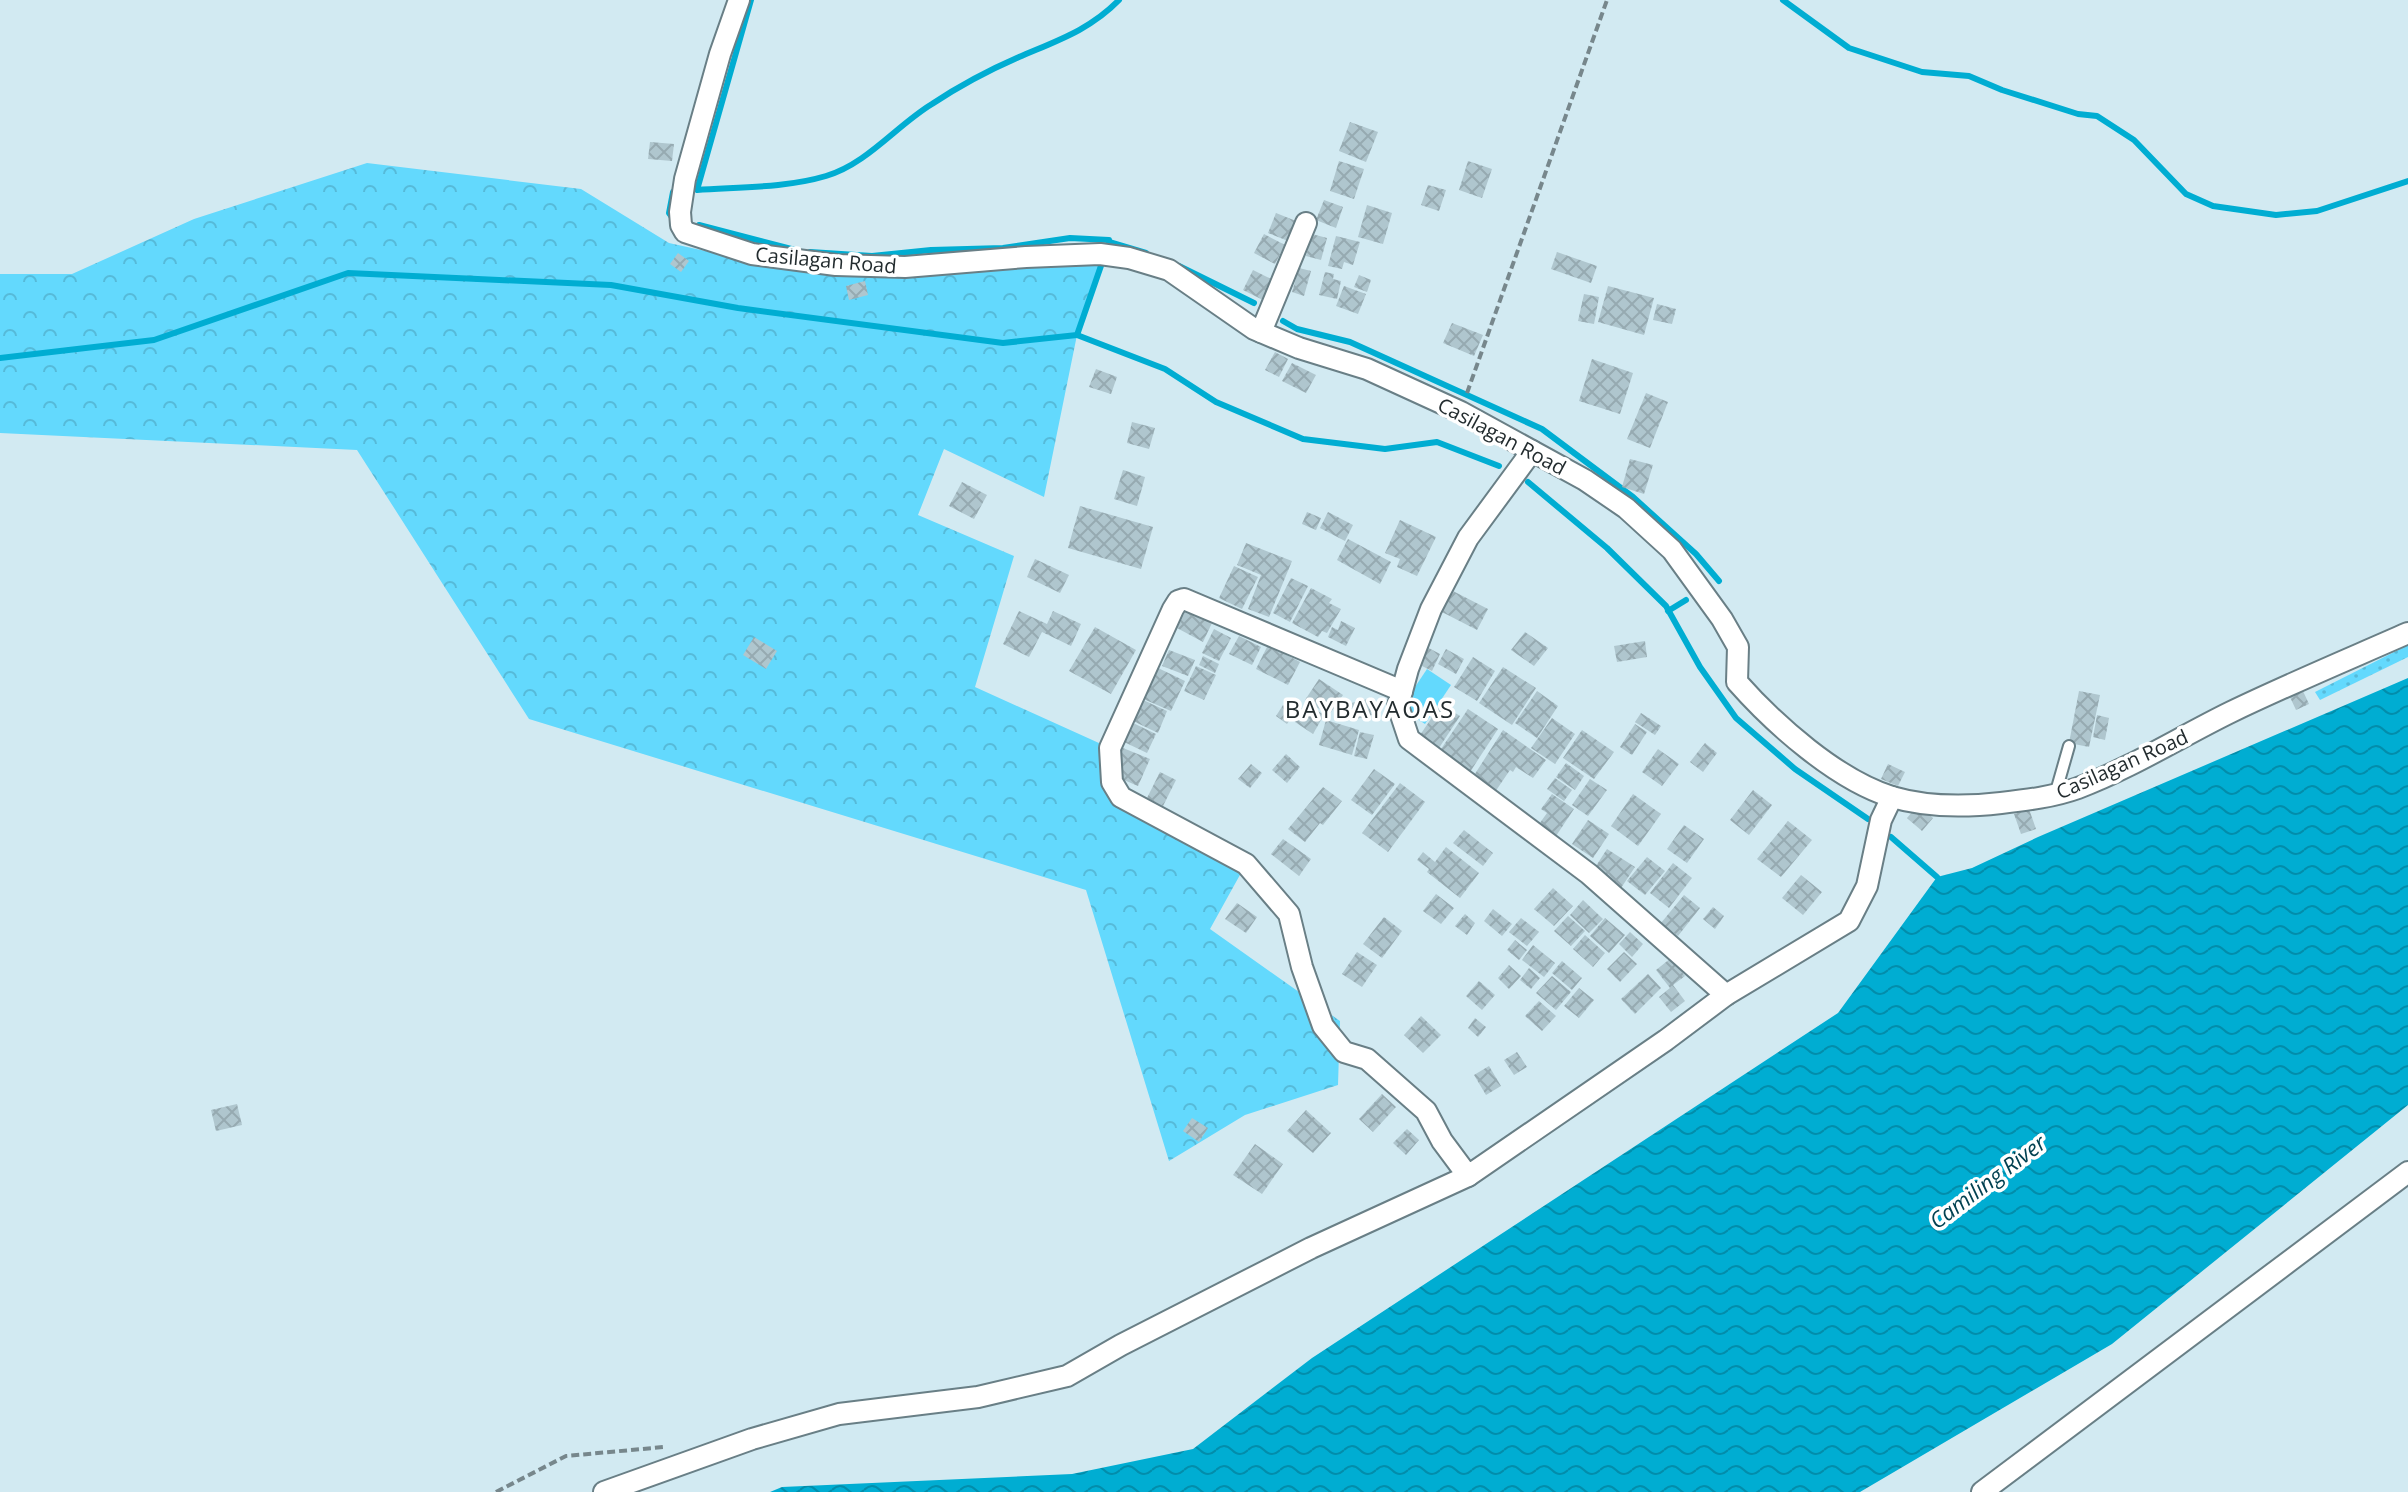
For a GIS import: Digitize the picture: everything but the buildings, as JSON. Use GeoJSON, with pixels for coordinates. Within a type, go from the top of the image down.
{"type":"FeatureCollection","features":[{"type":"Feature","properties":{"kind":"street","name":"Casilagan Road"},"geometry":{"type":"LineString","coordinates":[[739,0],[720,54],[685,179],[680,212],[685,232],[752,254],[872,267],[1100,254],[1129,258],[1169,270],[1232,317],[1299,348],[1367,369],[1461,412],[1585,480],[1626,508],[1672,550],[1722,619],[1738,647],[1737,682],[1747,694],[1806,749],[1863,784],[1892,797],[1940,805],[1971,806],[2055,795],[2091,782],[2231,712],[2408,633]]}},
{"type":"Feature","properties":{"kind":"street"},"geometry":{"type":"LineString","coordinates":[[1261,332],[1306,223]]}},
{"type":"Feature","properties":{"kind":"street"},"geometry":{"type":"LineString","coordinates":[[1532,451],[1468,538],[1431,609],[1398,706],[1409,739],[1589,874],[1726,995]]}},
{"type":"Feature","properties":{"kind":"street"},"geometry":{"type":"LineString","coordinates":[[1402,691],[1184,599],[1178,601],[1173,609],[1110,748],[1112,782],[1121,797],[1246,864],[1289,914],[1302,967],[1323,1026],[1344,1052],[1367,1059],[1426,1111],[1442,1141],[1468,1176]]}},
{"type":"Feature","properties":{"kind":"street"},"geometry":{"type":"LineString","coordinates":[[604,1492],[752,1439],[839,1414],[978,1397],[1067,1376],[1311,1248],[1468,1176],[1726,995],[1849,921],[1867,886],[1881,820],[1892,797]]}},
{"type":"Feature","properties":{"kind":"street"},"geometry":{"type":"LineString","coordinates":[[1982,1492],[2408,1172]]}},
{"type":"Feature","properties":{"kind":"lane"},"geometry":{"type":"LineString","coordinates":[[2055,795],[2069,746]]}},
{"type":"Feature","properties":{"kind":"path"},"geometry":{"type":"LineString","coordinates":[[1461,412],[1607,0]]}},
{"type":"Feature","properties":{"kind":"path"},"geometry":{"type":"LineString","coordinates":[[496,1492],[566,1456],[675,1446]]}},
{"type":"Feature","properties":{"kind":"green space"},"geometry":{"type":"Polygon","coordinates":[[[367,163],[581,189],[669,243],[742,259],[1104,255],[1077,335],[1044,497],[944,449],[918,515],[1014,556],[975,687],[1110,748],[1112,781],[1246,864],[1210,929],[1340,1021],[1338,1085],[1245,1115],[1169,1161],[1086,890],[529,719],[357,450],[0,433],[0,274],[72,274],[194,219],[367,163]]]}},
{"type":"Feature","properties":{"kind":"green space"},"geometry":{"type":"Polygon","coordinates":[[[2408,645],[2408,657],[2320,700],[2315,692],[2408,645]]]}},
{"type":"Feature","properties":{"kind":"green space"},"geometry":{"type":"Polygon","coordinates":[[[1427,669],[1451,685],[1425,724],[1401,708],[1427,669]]]}},
{"type":"Feature","properties":{"kind":"water","name":"Camiling River"},"geometry":{"type":"Polygon","coordinates":[[[2408,678],[2408,1105],[2112,1344],[1860,1492],[770,1492],[782,1487],[1072,1474],[1193,1449],[1312,1358],[1838,1013],[1937,877],[1972,868],[2408,678]]]}},
{"type":"Feature","properties":{"kind":"waterway"},"geometry":{"type":"LineString","coordinates":[[751,0],[697,190],[795,183],[841,170],[953,91],[1084,27],[1119,0]]}},
{"type":"Feature","properties":{"kind":"waterway"},"geometry":{"type":"LineString","coordinates":[[1783,0],[1849,48],[1922,72],[1969,76],[2078,114],[2097,116],[2134,140],[2186,194],[2213,206],[2276,215],[2317,211],[2408,181]]}},
{"type":"Feature","properties":{"kind":"waterway"},"geometry":{"type":"LineString","coordinates":[[673,192],[669,213],[674,220]]}},
{"type":"Feature","properties":{"kind":"waterway"},"geometry":{"type":"LineString","coordinates":[[699,225],[799,251]]}},
{"type":"Feature","properties":{"kind":"waterway"},"geometry":{"type":"LineString","coordinates":[[810,252],[872,256],[1003,248],[1070,238],[1109,240]]}},
{"type":"Feature","properties":{"kind":"waterway"},"geometry":{"type":"LineString","coordinates":[[1109,242],[1146,253]]}},
{"type":"Feature","properties":{"kind":"waterway"},"geometry":{"type":"LineString","coordinates":[[0,358],[154,340],[348,273],[611,285],[738,308],[1003,343],[1077,335],[1103,260]]}},
{"type":"Feature","properties":{"kind":"waterway"},"geometry":{"type":"LineString","coordinates":[[1179,266],[1254,303]]}},
{"type":"Feature","properties":{"kind":"waterway"},"geometry":{"type":"LineString","coordinates":[[1283,321],[1297,329],[1350,342],[1542,429],[1633,497],[1696,554],[1719,581]]}},
{"type":"Feature","properties":{"kind":"waterway"},"geometry":{"type":"LineString","coordinates":[[1077,335],[1165,369],[1216,402],[1303,439],[1385,449],[1437,442],[1499,466]]}},
{"type":"Feature","properties":{"kind":"waterway"},"geometry":{"type":"LineString","coordinates":[[1528,482],[1607,548],[1666,606],[1700,667],[1736,718],[1795,769],[1868,819]]}},
{"type":"Feature","properties":{"kind":"waterway"},"geometry":{"type":"LineString","coordinates":[[1668,611],[1686,600]]}},
{"type":"Feature","properties":{"kind":"waterway"},"geometry":{"type":"LineString","coordinates":[[1891,837],[1937,877]]}},
{"type":"Feature","properties":{"kind":"district","name":"BAYBAYAOAS"},"geometry":{"type":"Point","coordinates":[1370,708]}}]}
